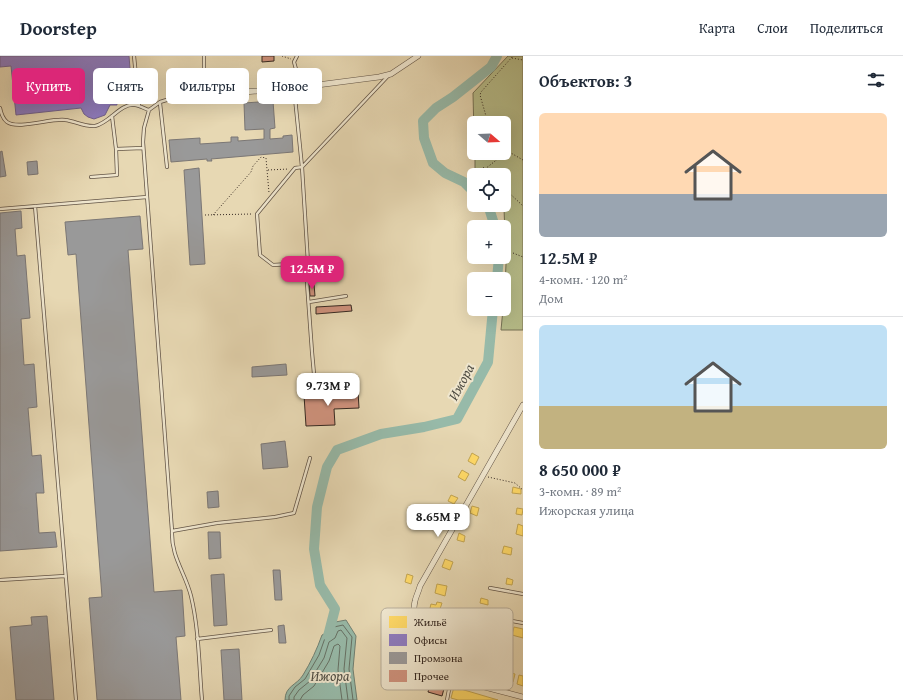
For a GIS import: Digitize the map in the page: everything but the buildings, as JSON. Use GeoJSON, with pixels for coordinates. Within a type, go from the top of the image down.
{"type":"FeatureCollection","features":[{"type":"Feature","properties":{"kind":"street"},"geometry":{"type":"LineString","coordinates":[[322,85],[364,80],[391,74],[418,56]]}},
{"type":"Feature","properties":{"kind":"street"},"geometry":{"type":"LineString","coordinates":[[414,608],[420,586],[484,476],[523,405]]}},
{"type":"Feature","properties":{"kind":"street"},"geometry":{"type":"LineString","coordinates":[[493,690],[522,698]]}},
{"type":"Feature","properties":{"kind":"lane"},"geometry":{"type":"LineString","coordinates":[[134,56],[138,106]]}},
{"type":"Feature","properties":{"kind":"lane"},"geometry":{"type":"LineString","coordinates":[[204,56],[204,68]]}},
{"type":"Feature","properties":{"kind":"lane"},"geometry":{"type":"LineString","coordinates":[[296,68],[294,62],[297,56]]}},
{"type":"Feature","properties":{"kind":"lane"},"geometry":{"type":"LineString","coordinates":[[308,263],[273,266],[260,255],[257,214],[295,168],[302,167],[391,74]]}},
{"type":"Feature","properties":{"kind":"lane"},"geometry":{"type":"LineString","coordinates":[[166,100],[160,102],[149,110],[144,128],[143,148],[172,543],[176,560],[190,594],[194,610],[202,700]]}},
{"type":"Feature","properties":{"kind":"lane"},"geometry":{"type":"LineString","coordinates":[[160,102],[167,167]]}},
{"type":"Feature","properties":{"kind":"lane"},"geometry":{"type":"LineString","coordinates":[[0,108],[2,115],[7,122],[15,125],[65,119],[86,126],[96,126],[108,120],[119,109],[134,104],[149,110]]}},
{"type":"Feature","properties":{"kind":"lane"},"geometry":{"type":"LineString","coordinates":[[296,104],[302,167],[308,263],[307,283],[314,374]]}},
{"type":"Feature","properties":{"kind":"lane"},"geometry":{"type":"LineString","coordinates":[[91,177],[117,175],[112,116]]}},
{"type":"Feature","properties":{"kind":"lane"},"geometry":{"type":"LineString","coordinates":[[116,150],[143,148]]}},
{"type":"Feature","properties":{"kind":"lane"},"geometry":{"type":"LineString","coordinates":[[0,209],[147,197]]}},
{"type":"Feature","properties":{"kind":"lane"},"geometry":{"type":"LineString","coordinates":[[35,206],[76,700]]}},
{"type":"Feature","properties":{"kind":"lane"},"geometry":{"type":"LineString","coordinates":[[309,302],[346,296]]}},
{"type":"Feature","properties":{"kind":"lane"},"geometry":{"type":"LineString","coordinates":[[172,531],[216,523],[275,517],[294,513],[310,458]]}},
{"type":"Feature","properties":{"kind":"lane"},"geometry":{"type":"LineString","coordinates":[[0,580],[66,576]]}},
{"type":"Feature","properties":{"kind":"lane"},"geometry":{"type":"LineString","coordinates":[[490,588],[523,594]]}},
{"type":"Feature","properties":{"kind":"lane"},"geometry":{"type":"LineString","coordinates":[[513,621],[523,623]]}},
{"type":"Feature","properties":{"kind":"lane"},"geometry":{"type":"LineString","coordinates":[[197,638],[271,630]]}},
{"type":"Feature","properties":{"kind":"lane"},"geometry":{"type":"LineString","coordinates":[[447,700],[449,690]]}},
{"type":"Feature","properties":{"kind":"path"},"geometry":{"type":"LineString","coordinates":[[282,56],[291,59],[294,62]]}},
{"type":"Feature","properties":{"kind":"path"},"geometry":{"type":"LineString","coordinates":[[486,116],[480,95],[481,92],[512,57],[523,60]]}},
{"type":"Feature","properties":{"kind":"path"},"geometry":{"type":"LineString","coordinates":[[511,153],[523,160]]}},
{"type":"Feature","properties":{"kind":"path"},"geometry":{"type":"LineString","coordinates":[[213,215],[251,172],[261,157],[266,158],[269,199]]}},
{"type":"Feature","properties":{"kind":"path"},"geometry":{"type":"LineString","coordinates":[[487,168],[497,160]]}},
{"type":"Feature","properties":{"kind":"path"},"geometry":{"type":"LineString","coordinates":[[267,170],[295,168]]}},
{"type":"Feature","properties":{"kind":"path"},"geometry":{"type":"LineString","coordinates":[[511,195],[523,206]]}},
{"type":"Feature","properties":{"kind":"path"},"geometry":{"type":"LineString","coordinates":[[205,216],[257,214]]}},
{"type":"Feature","properties":{"kind":"path"},"geometry":{"type":"LineString","coordinates":[[513,254],[523,257]]}},
{"type":"Feature","properties":{"kind":"path"},"geometry":{"type":"LineString","coordinates":[[484,476],[515,483],[523,490]]}},
{"type":"Feature","properties":{"kind":"green space"},"geometry":{"type":"Polygon","coordinates":[[[508,56],[523,56],[523,330],[501,330],[502,316],[511,316],[511,272],[506,272],[506,264],[511,264],[511,220],[504,220],[504,212],[511,212],[511,168],[475,168],[475,160],[511,160],[511,116],[474,116],[473,93],[508,56]]]}},
{"type":"Feature","properties":{"kind":"water","name":"Ижора"},"geometry":{"type":"Polygon","coordinates":[[[346,620],[356,636],[353,669],[357,700],[285,700],[289,689],[301,678],[306,670],[322,635],[328,632],[330,623],[346,620]]]}},
{"type":"Feature","properties":{"kind":"waterway","name":"Ижора"},"geometry":{"type":"LineString","coordinates":[[467,185],[445,173],[433,163],[424,138],[423,121],[436,108],[453,97],[491,67],[497,56]]}},
{"type":"Feature","properties":{"kind":"waterway","name":"Ижора"},"geometry":{"type":"LineString","coordinates":[[490,212],[493,220]]}},
{"type":"Feature","properties":{"kind":"waterway","name":"Ижора"},"geometry":{"type":"LineString","coordinates":[[498,264],[498,272]]}},
{"type":"Feature","properties":{"kind":"waterway","name":"Ижора"},"geometry":{"type":"LineString","coordinates":[[328,636],[335,609],[320,585],[314,549],[317,507],[327,467],[337,450],[381,434],[424,427],[457,419],[488,362],[492,316]]}}]}
